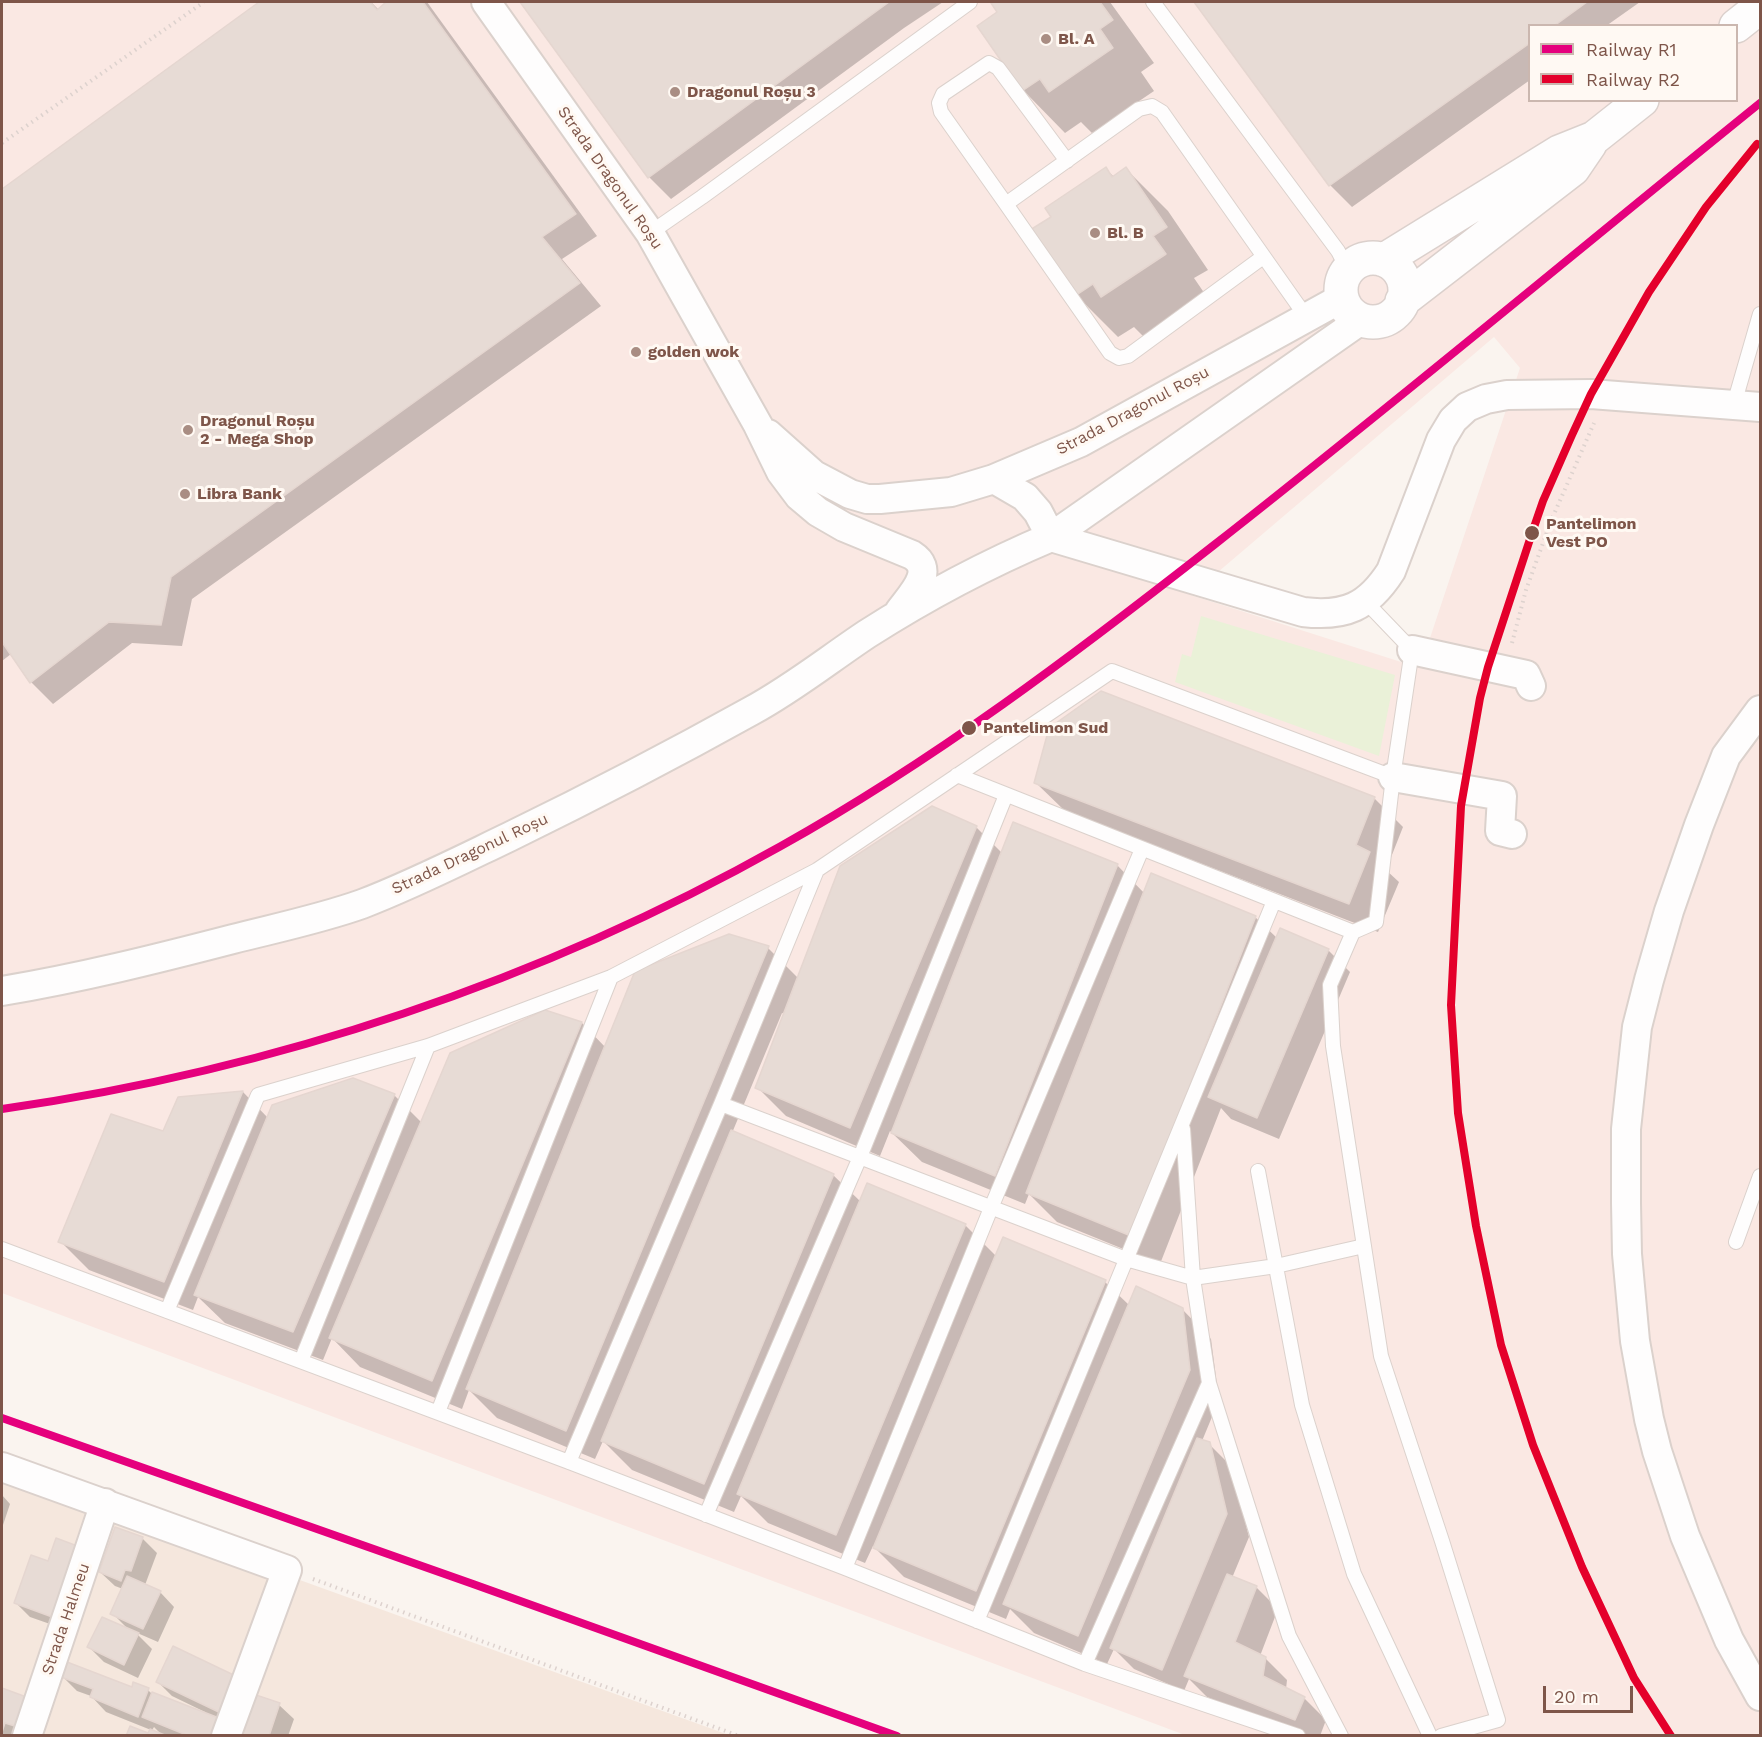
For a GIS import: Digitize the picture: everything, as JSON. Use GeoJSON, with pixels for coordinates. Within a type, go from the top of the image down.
{"type":"FeatureCollection","features":[{"type":"Feature","properties":{"kind":"street","name":"Strada Dragonul Roșu"},"geometry":{"type":"LineString","coordinates":[[486,2],[650,233],[758,425],[781,472],[799,496],[818,512],[844,527],[912,555],[921,561],[923,570],[921,579],[896,616]]}},
{"type":"Feature","properties":{"kind":"street"},"geometry":{"type":"LineString","coordinates":[[1738,25],[1761,7]]}},
{"type":"Feature","properties":{"kind":"street"},"geometry":{"type":"LineString","coordinates":[[1402,301],[1573,169],[1594,138],[1639,102]]}},
{"type":"Feature","properties":{"kind":"street"},"geometry":{"type":"LineString","coordinates":[[1384,261],[1559,152],[1594,138]]}},
{"type":"Feature","properties":{"kind":"street"},"geometry":{"type":"LineString","coordinates":[[1374,258],[1384,261],[1393,265],[1399,273],[1404,292],[1398,310],[1381,321],[1371,322],[1350,296],[1355,264],[1364,259],[1374,258]]}},
{"type":"Feature","properties":{"kind":"street","name":"Strada Dragonul Roșu"},"geometry":{"type":"LineString","coordinates":[[758,425],[814,475],[850,494],[867,499],[951,492],[994,479],[1081,442],[1350,296]]}},
{"type":"Feature","properties":{"kind":"street","name":"Strada Dragonul Roșu"},"geometry":{"type":"LineString","coordinates":[[2,991],[76,978],[296,923],[360,904],[412,883],[581,801],[755,709],[896,616],[1018,551],[1052,537],[1350,296]]}},
{"type":"Feature","properties":{"kind":"street"},"geometry":{"type":"LineString","coordinates":[[994,479],[1025,497],[1038,512],[1052,537],[1303,612],[1324,614],[1344,611],[1365,602],[1380,589],[1391,571],[1441,440],[1453,420],[1467,407],[1486,399],[1507,395],[1606,394],[1747,405]]}},
{"type":"Feature","properties":{"kind":"street"},"geometry":{"type":"LineString","coordinates":[[1412,650],[1526,675],[1531,686]]}},
{"type":"Feature","properties":{"kind":"street"},"geometry":{"type":"LineString","coordinates":[[1761,710],[1726,756],[1669,911],[1637,1028],[1626,1129],[1627,1254],[1635,1341],[1649,1419],[1685,1536],[1729,1640],[1761,1696]]}},
{"type":"Feature","properties":{"kind":"street"},"geometry":{"type":"LineString","coordinates":[[1393,777],[1502,796],[1500,831],[1512,834]]}},
{"type":"Feature","properties":{"kind":"street"},"geometry":{"type":"LineString","coordinates":[[2,1467],[287,1570],[226,1736]]}},
{"type":"Feature","properties":{"kind":"street","name":"Strada Halmeu"},"geometry":{"type":"LineString","coordinates":[[27,1736],[105,1503]]}},
{"type":"Feature","properties":{"kind":"lane"},"geometry":{"type":"LineString","coordinates":[[650,233],[970,2]]}},
{"type":"Feature","properties":{"kind":"lane"},"geometry":{"type":"LineString","coordinates":[[1153,2],[1338,251],[1350,296]]}},
{"type":"Feature","properties":{"kind":"lane"},"geometry":{"type":"LineString","coordinates":[[1067,161],[998,68],[989,63],[943,94],[939,103],[941,112],[1110,353],[1119,358],[1128,356],[1263,257]]}},
{"type":"Feature","properties":{"kind":"lane"},"geometry":{"type":"LineString","coordinates":[[1006,204],[1139,109],[1152,106],[1162,112],[1307,318]]}},
{"type":"Feature","properties":{"kind":"lane"},"geometry":{"type":"LineString","coordinates":[[1747,405],[1759,324]]}},
{"type":"Feature","properties":{"kind":"lane"},"geometry":{"type":"LineString","coordinates":[[1365,602],[1412,650],[1393,777],[1376,922],[1353,932],[1330,985],[1333,1046],[1381,1356],[1498,1720],[1442,1736]]}},
{"type":"Feature","properties":{"kind":"lane"},"geometry":{"type":"LineString","coordinates":[[167,1311],[258,1095],[428,1046],[611,976],[817,870],[1112,671],[1393,777]]}},
{"type":"Feature","properties":{"kind":"lane"},"geometry":{"type":"LineString","coordinates":[[957,775],[1353,932]]}},
{"type":"Feature","properties":{"kind":"lane"},"geometry":{"type":"LineString","coordinates":[[706,1515],[860,1157],[1006,795]]}},
{"type":"Feature","properties":{"kind":"lane"},"geometry":{"type":"LineString","coordinates":[[845,1568],[991,1208],[1142,849]]}},
{"type":"Feature","properties":{"kind":"lane"},"geometry":{"type":"LineString","coordinates":[[569,1462],[721,1104],[817,870]]}},
{"type":"Feature","properties":{"kind":"lane"},"geometry":{"type":"LineString","coordinates":[[977,1621],[1274,901]]}},
{"type":"Feature","properties":{"kind":"lane"},"geometry":{"type":"LineString","coordinates":[[438,1412],[611,976]]}},
{"type":"Feature","properties":{"kind":"lane"},"geometry":{"type":"LineString","coordinates":[[301,1361],[428,1046]]}},
{"type":"Feature","properties":{"kind":"lane"},"geometry":{"type":"LineString","coordinates":[[721,1104],[1126,1259],[1193,1278],[1276,1266],[1364,1246]]}},
{"type":"Feature","properties":{"kind":"lane"},"geometry":{"type":"LineString","coordinates":[[1182,1123],[1193,1278],[1209,1383],[1289,1636],[1341,1736]]}},
{"type":"Feature","properties":{"kind":"lane"},"geometry":{"type":"LineString","coordinates":[[1258,1171],[1302,1405],[1354,1574],[1430,1736]]}},
{"type":"Feature","properties":{"kind":"lane"},"geometry":{"type":"LineString","coordinates":[[1736,1242],[1761,1176]]}},
{"type":"Feature","properties":{"kind":"lane"},"geometry":{"type":"LineString","coordinates":[[2,1249],[569,1462],[845,1568],[1085,1664],[1298,1736]]}},
{"type":"Feature","properties":{"kind":"lane"},"geometry":{"type":"LineString","coordinates":[[1085,1664],[1209,1383]]}},
{"type":"Feature","properties":{"kind":"path"},"geometry":{"type":"LineString","coordinates":[[2,143],[204,2]]}},
{"type":"Feature","properties":{"kind":"path"},"geometry":{"type":"LineString","coordinates":[[1505,670],[1526,590],[1551,520],[1606,394]]}},
{"type":"Feature","properties":{"kind":"path"},"geometry":{"type":"LineString","coordinates":[[287,1570],[739,1736]]}},
{"type":"Feature","properties":{"kind":"shaded area"},"geometry":{"type":"Polygon","coordinates":[[[2,2],[1760,2],[1760,1735],[1185,1735],[2,1293],[2,2]],[[1494,337],[1191,595],[1420,668],[1520,368],[1494,337]]]}},
{"type":"Feature","properties":{"kind":"shaded area"},"geometry":{"type":"Polygon","coordinates":[[[2,1461],[297,1579],[729,1735],[2,1735],[2,1461]]]}},
{"type":"Feature","properties":{"kind":"green space"},"geometry":{"type":"Polygon","coordinates":[[[1201,616],[1395,675],[1379,756],[1175,682],[1182,654],[1191,657],[1201,616]]]}},
{"type":"Feature","properties":{"kind":"building","name":"Dragonul Roșu 2 - Mega Shop"},"geometry":{"type":"Polygon","coordinates":[[[259,2],[370,2],[377,10],[386,2],[423,2],[576,214],[542,237],[580,283],[171,577],[161,625],[109,622],[30,683],[2,642],[2,189],[259,2]]]}},
{"type":"Feature","properties":{"kind":"building","name":"Dragonul Roșu 3"},"geometry":{"type":"Polygon","coordinates":[[[520,2],[889,2],[648,178],[520,2]]]}},
{"type":"Feature","properties":{"kind":"building","name":"Bl. A"},"geometry":{"type":"Polygon","coordinates":[[[1100,2],[1113,20],[1100,29],[1113,48],[1049,92],[1040,79],[1022,91],[977,26],[997,12],[991,3],[1100,2]]]}},
{"type":"Feature","properties":{"kind":"building"},"geometry":{"type":"Polygon","coordinates":[[[1194,2],[1587,2],[1557,24],[1528,24],[1528,44],[1329,186],[1194,2]]]}},
{"type":"Feature","properties":{"kind":"building","name":"Bl. B"},"geometry":{"type":"Polygon","coordinates":[[[1106,167],[1112,177],[1126,167],[1167,227],[1153,236],[1166,254],[1101,297],[1093,284],[1075,296],[1030,230],[1051,217],[1045,208],[1106,167]]]}},
{"type":"Feature","properties":{"kind":"building"},"geometry":{"type":"Polygon","coordinates":[[[1101,691],[1375,797],[1356,845],[1370,852],[1349,904],[1034,783],[1049,728],[1101,691]]]}},
{"type":"Feature","properties":{"kind":"building"},"geometry":{"type":"Polygon","coordinates":[[[932,806],[977,826],[850,1128],[755,1088],[840,866],[932,806]]]}},
{"type":"Feature","properties":{"kind":"building"},"geometry":{"type":"Polygon","coordinates":[[[1013,822],[1118,864],[995,1176],[891,1133],[1013,822]]]}},
{"type":"Feature","properties":{"kind":"building"},"geometry":{"type":"Polygon","coordinates":[[[1151,873],[1256,916],[1131,1236],[1026,1193],[1151,873]]]}},
{"type":"Feature","properties":{"kind":"building"},"geometry":{"type":"Polygon","coordinates":[[[1280,928],[1329,949],[1257,1118],[1208,1097],[1280,928]]]}},
{"type":"Feature","properties":{"kind":"building"},"geometry":{"type":"Polygon","coordinates":[[[729,934],[769,946],[566,1431],[466,1389],[635,971],[729,934]]]}},
{"type":"Feature","properties":{"kind":"building"},"geometry":{"type":"Polygon","coordinates":[[[545,1010],[582,1022],[432,1381],[329,1338],[450,1053],[545,1010]]]}},
{"type":"Feature","properties":{"kind":"building"},"geometry":{"type":"Polygon","coordinates":[[[353,1078],[395,1094],[293,1332],[194,1295],[272,1105],[353,1078]]]}},
{"type":"Feature","properties":{"kind":"building"},"geometry":{"type":"Polygon","coordinates":[[[243,1091],[164,1282],[58,1242],[111,1114],[163,1131],[178,1097],[243,1091]]]}},
{"type":"Feature","properties":{"kind":"building"},"geometry":{"type":"Polygon","coordinates":[[[731,1130],[834,1174],[704,1484],[601,1441],[731,1130]]]}},
{"type":"Feature","properties":{"kind":"building"},"geometry":{"type":"Polygon","coordinates":[[[867,1183],[966,1224],[836,1535],[737,1494],[867,1183]]]}},
{"type":"Feature","properties":{"kind":"building"},"geometry":{"type":"Polygon","coordinates":[[[1003,1237],[1106,1280],[976,1591],[873,1548],[1003,1237]]]}},
{"type":"Feature","properties":{"kind":"building"},"geometry":{"type":"Polygon","coordinates":[[[1136,1286],[1183,1308],[1190,1370],[1078,1636],[1003,1604],[1136,1286]]]}},
{"type":"Feature","properties":{"kind":"building"},"geometry":{"type":"Polygon","coordinates":[[[1197,1438],[1210,1442],[1227,1514],[1162,1670],[1110,1648],[1197,1438]]]}},
{"type":"Feature","properties":{"kind":"building"},"geometry":{"type":"Polygon","coordinates":[[[115,1527],[143,1537],[131,1571],[125,1570],[121,1581],[99,1572],[115,1527]]]}},
{"type":"Feature","properties":{"kind":"building"},"geometry":{"type":"Polygon","coordinates":[[[56,1538],[80,1547],[55,1618],[14,1603],[31,1555],[48,1561],[56,1538]]]}},
{"type":"Feature","properties":{"kind":"building"},"geometry":{"type":"Polygon","coordinates":[[[1227,1574],[1257,1586],[1235,1642],[1266,1657],[1263,1676],[1305,1697],[1295,1720],[1184,1676],[1227,1574]]]}},
{"type":"Feature","properties":{"kind":"building"},"geometry":{"type":"Polygon","coordinates":[[[127,1576],[161,1591],[143,1629],[110,1614],[127,1576]]]}},
{"type":"Feature","properties":{"kind":"building"},"geometry":{"type":"Polygon","coordinates":[[[102,1617],[139,1633],[124,1665],[87,1647],[102,1617]]]}},
{"type":"Feature","properties":{"kind":"building"},"geometry":{"type":"Polygon","coordinates":[[[173,1646],[242,1679],[225,1715],[156,1682],[173,1646]]]}},
{"type":"Feature","properties":{"kind":"building"},"geometry":{"type":"Polygon","coordinates":[[[67,1662],[132,1687],[133,1682],[149,1688],[138,1717],[90,1697],[93,1689],[61,1677],[67,1662]]]}},
{"type":"Feature","properties":{"kind":"building"},"geometry":{"type":"Polygon","coordinates":[[[2,1688],[29,1698],[18,1727],[5,1723],[2,1732],[2,1688]]]}},
{"type":"Feature","properties":{"kind":"building"},"geometry":{"type":"Polygon","coordinates":[[[152,1692],[219,1718],[212,1736],[189,1736],[142,1717],[152,1692]]]}},
{"type":"Feature","properties":{"kind":"building"},"geometry":{"type":"Polygon","coordinates":[[[247,1692],[280,1703],[269,1736],[233,1736],[247,1692]]]}},
{"type":"Feature","properties":{"kind":"building"},"geometry":{"type":"Polygon","coordinates":[[[130,1726],[148,1733],[150,1729],[167,1736],[126,1736],[130,1726]]]}},
{"type":"Feature","properties":{"kind":"railway"},"geometry":{"type":"LineString","coordinates":[[2,1109],[104,1092],[205,1070],[305,1044],[404,1014],[596,939],[690,894],[781,846],[838,813],[949,742],[1109,626],[1351,436],[1760,103]]}},
{"type":"Feature","properties":{"kind":"railway"},"geometry":{"type":"LineString","coordinates":[[2,1418],[897,1736]]}},
{"type":"Feature","properties":{"kind":"rail line","name":"R1"},"geometry":{"type":"LineString","coordinates":[[2,1109],[104,1092],[205,1070],[305,1044],[404,1014],[596,939],[690,894],[781,846],[838,813],[949,742],[1109,626],[1351,436],[1760,103]]}},
{"type":"Feature","properties":{"kind":"rail line","name":"R2"},"geometry":{"type":"LineString","coordinates":[[1671,1736],[1634,1678],[1582,1567],[1533,1445],[1501,1345],[1476,1226],[1458,1113],[1451,1005],[1461,806],[1480,698],[1488,667],[1543,501],[1572,435],[1591,394],[1649,292],[1706,207],[1757,144]]}},
{"type":"Feature","properties":{"kind":"rail line","name":"R1"},"geometry":{"type":"LineString","coordinates":[[2,1418],[897,1736]]}},
{"type":"Feature","properties":{"kind":"place","name":"Bl. A"},"geometry":{"type":"Point","coordinates":[1046,39]}},
{"type":"Feature","properties":{"kind":"place","name":"Dragonul Roșu 3"},"geometry":{"type":"Point","coordinates":[675,92]}},
{"type":"Feature","properties":{"kind":"place","name":"Bl. B"},"geometry":{"type":"Point","coordinates":[1095,233]}},
{"type":"Feature","properties":{"kind":"place","name":"golden wok"},"geometry":{"type":"Point","coordinates":[636,352]}},
{"type":"Feature","properties":{"kind":"place","name":"Dragonul Roșu 2 - Mega Shop"},"geometry":{"type":"Point","coordinates":[188,430]}},
{"type":"Feature","properties":{"kind":"place","name":"Libra Bank"},"geometry":{"type":"Point","coordinates":[185,494]}},
{"type":"Feature","properties":{"kind":"place","name":"Pantelimon Vest PO"},"geometry":{"type":"Point","coordinates":[1532,533]}},
{"type":"Feature","properties":{"kind":"place","name":"Pantelimon Sud"},"geometry":{"type":"Point","coordinates":[969,728]}}]}
